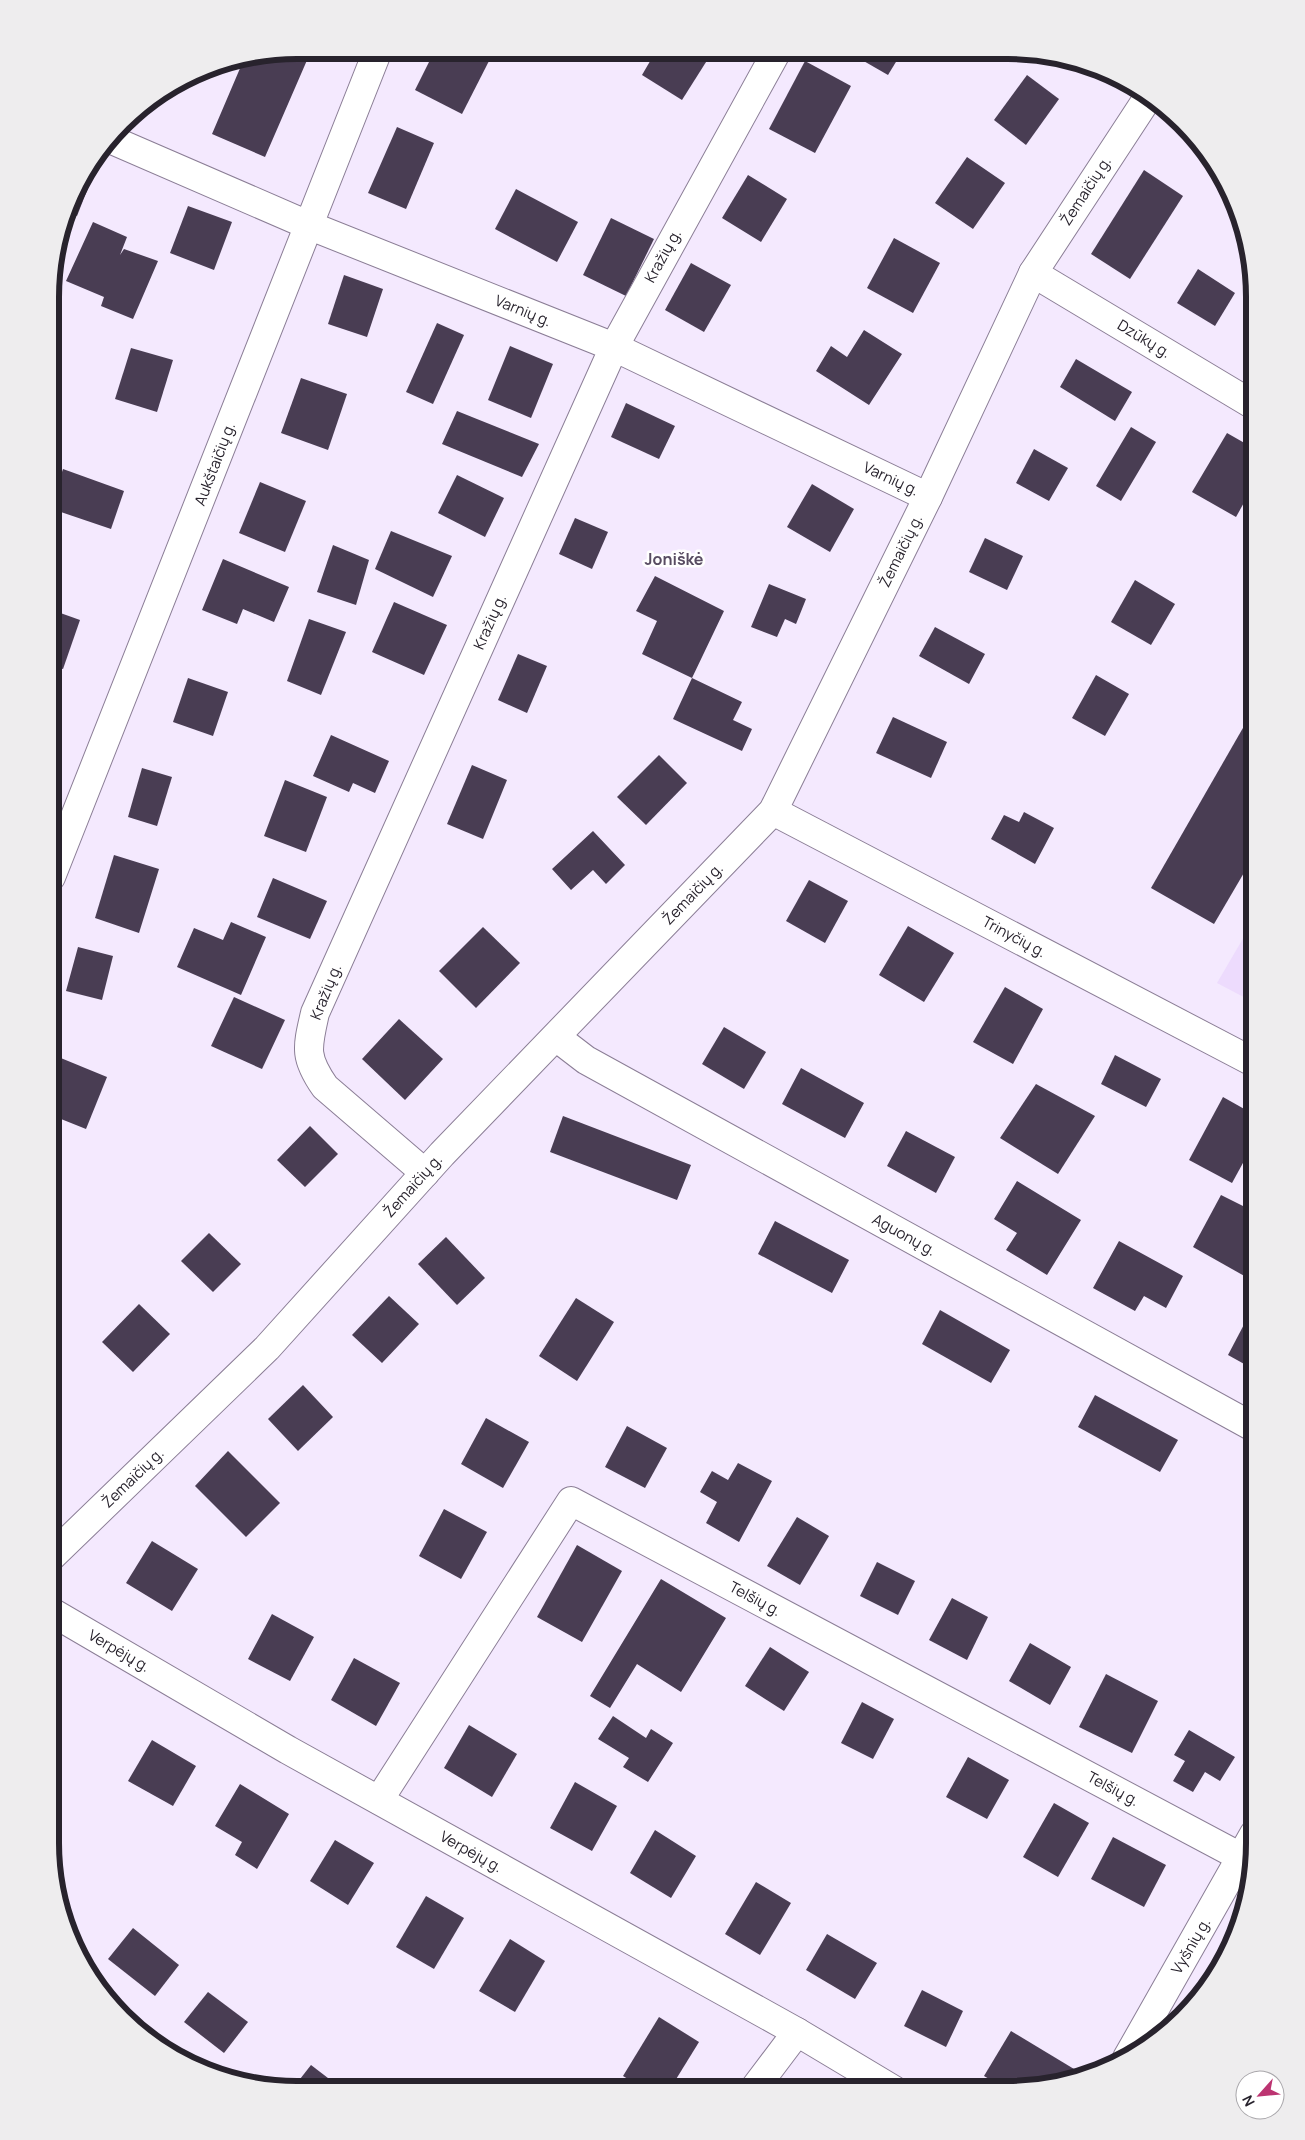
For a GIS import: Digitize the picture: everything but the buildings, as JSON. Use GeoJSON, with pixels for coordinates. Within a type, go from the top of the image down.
{"type":"FeatureCollection","features":[{"type":"Feature","properties":{"kind":"street","name":"Aukštaičių g."},"geometry":{"type":"LineString","coordinates":[[59,857],[374,59]]}},
{"type":"Feature","properties":{"kind":"street","name":"Kražių g."},"geometry":{"type":"LineString","coordinates":[[425,1173],[325,1087],[314,1071],[307,1047],[315,1013],[614,347],[773,59]]}},
{"type":"Feature","properties":{"kind":"street","name":"Žemaičių g."},"geometry":{"type":"LineString","coordinates":[[59,1549],[267,1348],[425,1173],[773,810],[928,497],[1033,273],[1145,102]]}},
{"type":"Feature","properties":{"kind":"street","name":"Varnių g."},"geometry":{"type":"LineString","coordinates":[[116,142],[308,225],[614,347],[928,497]]}},
{"type":"Feature","properties":{"kind":"street","name":"Dzūkų g."},"geometry":{"type":"LineString","coordinates":[[1033,273],[1246,401]]}},
{"type":"Feature","properties":{"kind":"street","name":"Trinyčių g."},"geometry":{"type":"LineString","coordinates":[[773,810],[1246,1058]]}},
{"type":"Feature","properties":{"kind":"street","name":"Aguonų g."},"geometry":{"type":"LineString","coordinates":[[556,1037],[595,1064],[1246,1423]]}},
{"type":"Feature","properties":{"kind":"street","name":"Telšių g."},"geometry":{"type":"LineString","coordinates":[[379,1800],[571,1501],[1246,1850]]}},
{"type":"Feature","properties":{"kind":"street","name":"Verpėjų g."},"geometry":{"type":"LineString","coordinates":[[59,1616],[379,1800],[797,2032],[879,2081]]}},
{"type":"Feature","properties":{"kind":"street","name":"Vyšnių g."},"geometry":{"type":"LineString","coordinates":[[1135,2045],[1246,1859]]}},
{"type":"Feature","properties":{"kind":"street"},"geometry":{"type":"LineString","coordinates":[[760,2081],[797,2032]]}},
{"type":"Feature","properties":{"kind":"shaded area"},"geometry":{"type":"Polygon","coordinates":[[[1246,933],[1246,998],[1217,983],[1246,933]]]}},
{"type":"Feature","properties":{"kind":"district","name":"Joniškė"},"geometry":{"type":"Point","coordinates":[674,559]}}]}
